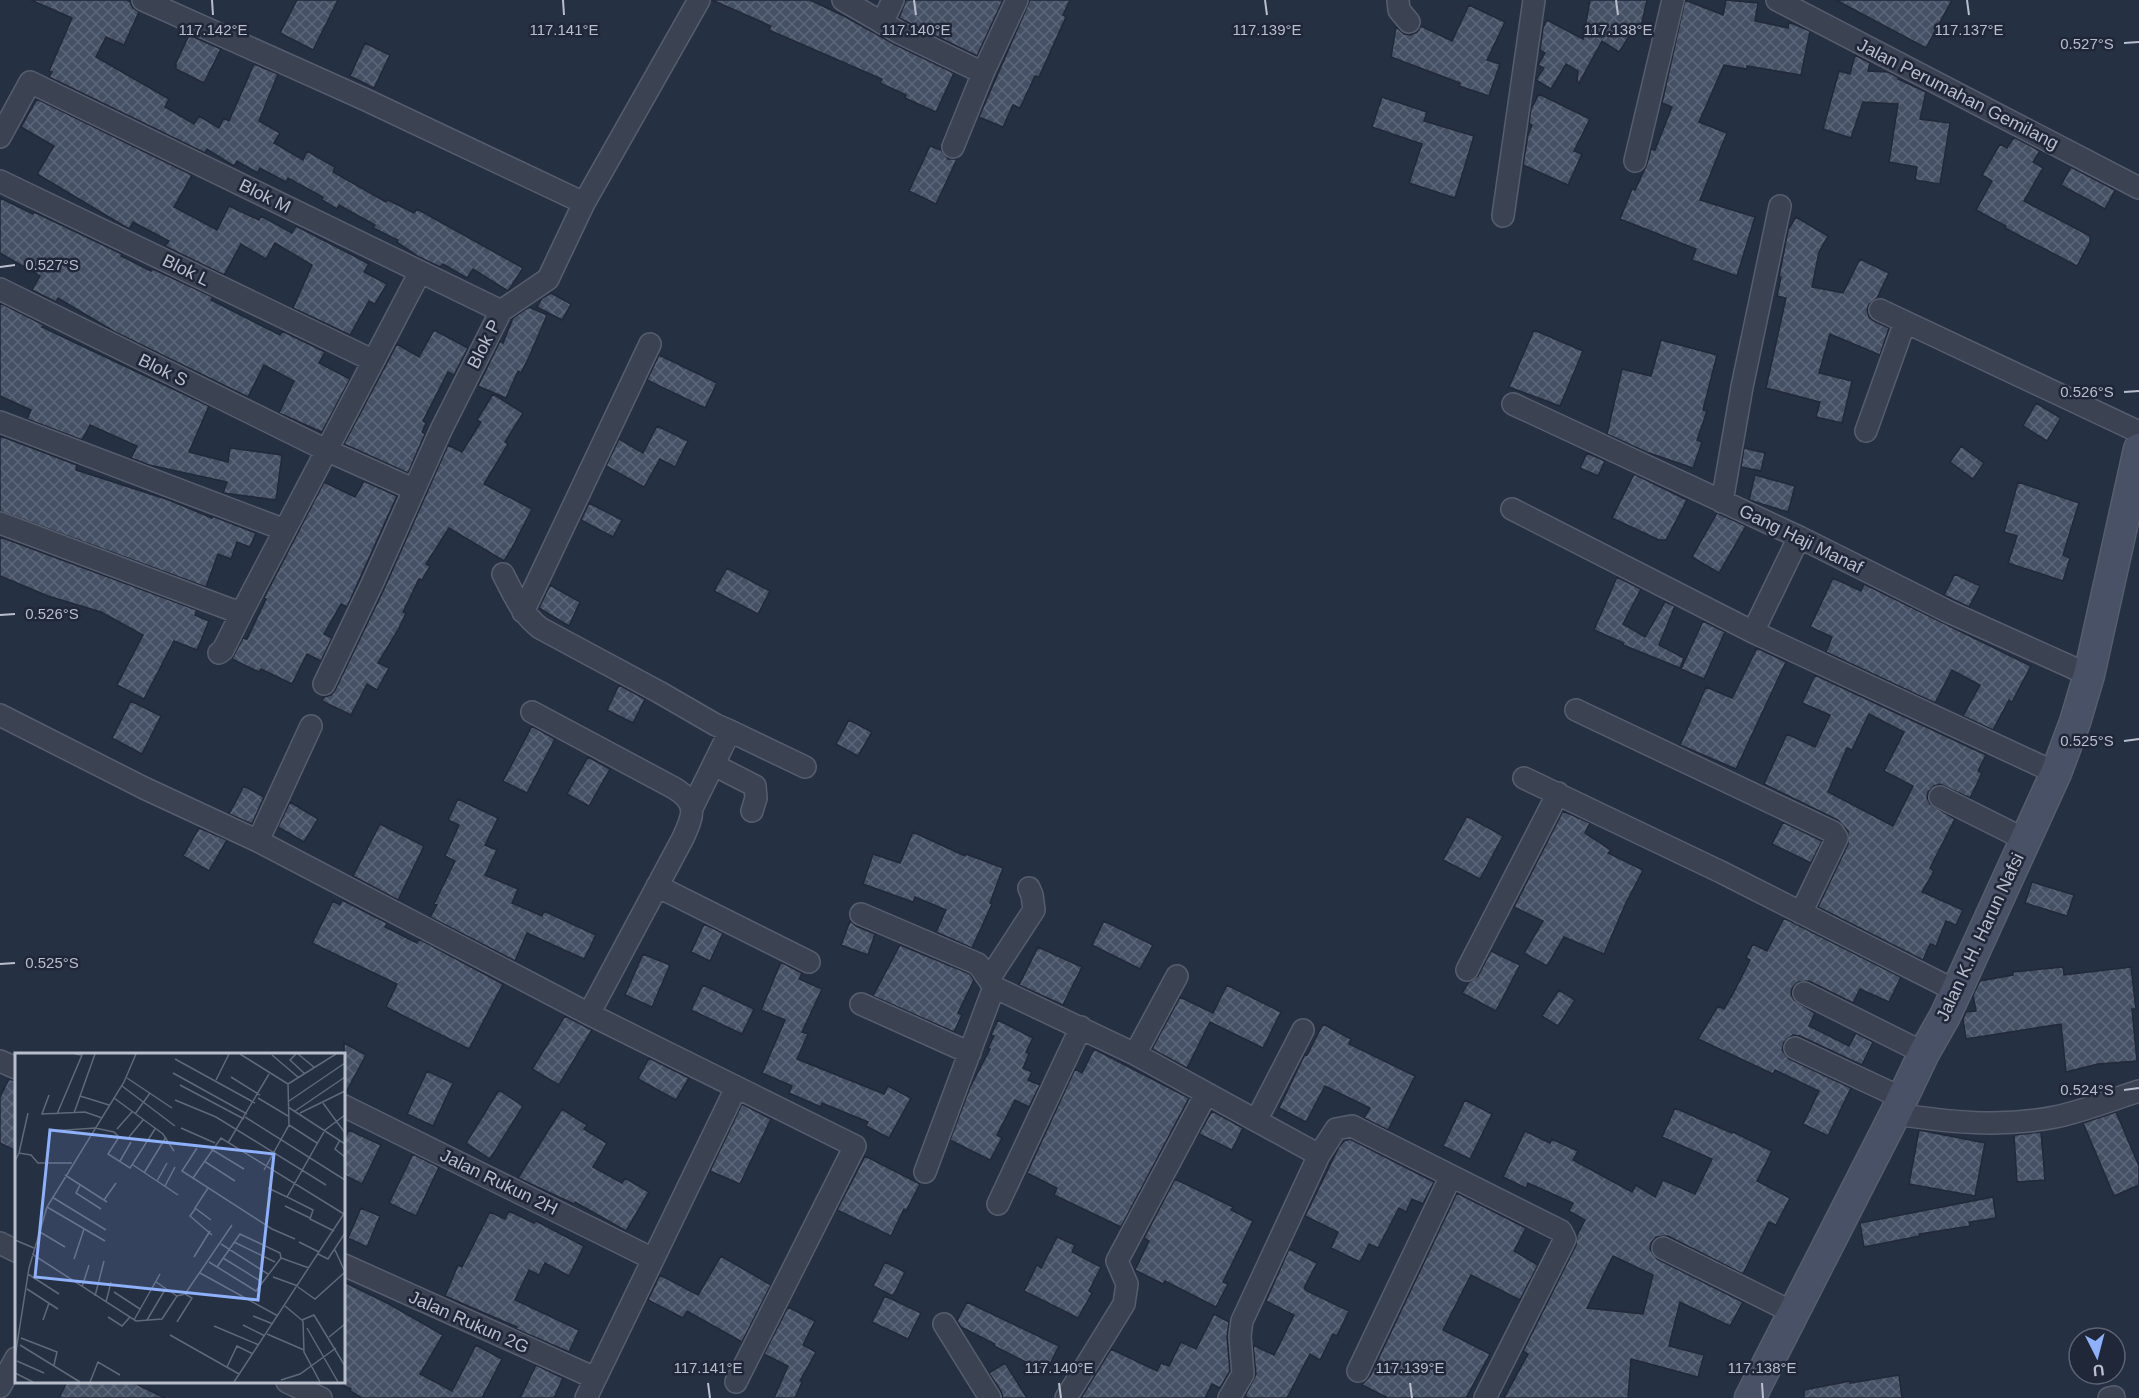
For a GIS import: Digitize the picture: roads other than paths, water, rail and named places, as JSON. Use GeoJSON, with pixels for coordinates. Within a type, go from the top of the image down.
{"type":"FeatureCollection","features":[{"type":"Feature","properties":{"kind":"main road","name":"Jalan K.H. Harun Nafsi"},"geometry":{"type":"LineString","coordinates":[[1750,1398],[1956,991],[2056,773],[2089,675],[2139,449]]}},
{"type":"Feature","properties":{"kind":"street"},"geometry":{"type":"LineString","coordinates":[[143,0],[364,99],[584,203]]}},
{"type":"Feature","properties":{"kind":"street","name":"Blok P"},"geometry":{"type":"LineString","coordinates":[[324,684],[359,612],[413,489],[501,311],[548,279],[584,203],[699,0]]}},
{"type":"Feature","properties":{"kind":"street"},"geometry":{"type":"LineString","coordinates":[[843,0],[882,23],[983,73]]}},
{"type":"Feature","properties":{"kind":"street"},"geometry":{"type":"LineString","coordinates":[[882,23],[892,0]]}},
{"type":"Feature","properties":{"kind":"street"},"geometry":{"type":"LineString","coordinates":[[953,147],[983,73],[1017,0]]}},
{"type":"Feature","properties":{"kind":"street"},"geometry":{"type":"LineString","coordinates":[[1398,0],[1399,10],[1409,22]]}},
{"type":"Feature","properties":{"kind":"street"},"geometry":{"type":"LineString","coordinates":[[1503,216],[1534,0]]}},
{"type":"Feature","properties":{"kind":"street"},"geometry":{"type":"LineString","coordinates":[[1635,161],[1673,0]]}},
{"type":"Feature","properties":{"kind":"street","name":"Jalan Perumahan Gemilang"},"geometry":{"type":"LineString","coordinates":[[1777,0],[2139,189]]}},
{"type":"Feature","properties":{"kind":"street","name":"Blok M"},"geometry":{"type":"LineString","coordinates":[[0,137],[30,82],[501,311]]}},
{"type":"Feature","properties":{"kind":"street","name":"Blok L"},"geometry":{"type":"LineString","coordinates":[[0,181],[372,360]]}},
{"type":"Feature","properties":{"kind":"street"},"geometry":{"type":"LineString","coordinates":[[1722,502],[1742,387],[1780,206]]}},
{"type":"Feature","properties":{"kind":"street"},"geometry":{"type":"LineString","coordinates":[[219,653],[223,650],[372,360],[420,272]]}},
{"type":"Feature","properties":{"kind":"street","name":"Blok S"},"geometry":{"type":"LineString","coordinates":[[0,289],[326,450],[413,489]]}},
{"type":"Feature","properties":{"kind":"street"},"geometry":{"type":"LineString","coordinates":[[1880,310],[2139,432]]}},
{"type":"Feature","properties":{"kind":"street"},"geometry":{"type":"LineString","coordinates":[[1866,431],[1905,322]]}},
{"type":"Feature","properties":{"kind":"street"},"geometry":{"type":"LineString","coordinates":[[523,612],[650,344]]}},
{"type":"Feature","properties":{"kind":"street","name":"Gang Haji Manaf"},"geometry":{"type":"LineString","coordinates":[[1513,404],[1799,537],[1949,612],[2089,675]]}},
{"type":"Feature","properties":{"kind":"street"},"geometry":{"type":"LineString","coordinates":[[0,422],[285,530]]}},
{"type":"Feature","properties":{"kind":"street"},"geometry":{"type":"LineString","coordinates":[[1512,509],[1753,632],[2056,773]]}},
{"type":"Feature","properties":{"kind":"street"},"geometry":{"type":"LineString","coordinates":[[0,523],[232,610],[243,610]]}},
{"type":"Feature","properties":{"kind":"street"},"geometry":{"type":"LineString","coordinates":[[1753,632],[1799,537]]}},
{"type":"Feature","properties":{"kind":"street"},"geometry":{"type":"LineString","coordinates":[[503,574],[527,618],[540,628],[716,725],[805,767]]}},
{"type":"Feature","properties":{"kind":"street"},"geometry":{"type":"LineString","coordinates":[[1576,710],[1833,832],[1837,838],[1801,913]]}},
{"type":"Feature","properties":{"kind":"street"},"geometry":{"type":"LineString","coordinates":[[532,712],[674,788],[690,801],[692,808],[690,823],[589,1014]]}},
{"type":"Feature","properties":{"kind":"street"},"geometry":{"type":"LineString","coordinates":[[0,715],[144,788],[258,841],[589,1014],[855,1146],[736,1382]]}},
{"type":"Feature","properties":{"kind":"street"},"geometry":{"type":"LineString","coordinates":[[258,841],[311,726]]}},
{"type":"Feature","properties":{"kind":"street"},"geometry":{"type":"LineString","coordinates":[[692,808],[730,730]]}},
{"type":"Feature","properties":{"kind":"street"},"geometry":{"type":"LineString","coordinates":[[714,765],[755,786],[756,798],[752,811]]}},
{"type":"Feature","properties":{"kind":"street"},"geometry":{"type":"LineString","coordinates":[[1524,778],[1956,991]]}},
{"type":"Feature","properties":{"kind":"street"},"geometry":{"type":"LineString","coordinates":[[1467,970],[1558,793]]}},
{"type":"Feature","properties":{"kind":"street"},"geometry":{"type":"LineString","coordinates":[[1940,797],[2026,840]]}},
{"type":"Feature","properties":{"kind":"street"},"geometry":{"type":"LineString","coordinates":[[657,886],[809,962]]}},
{"type":"Feature","properties":{"kind":"street"},"geometry":{"type":"LineString","coordinates":[[925,1172],[969,1053],[1034,910],[1029,888]]}},
{"type":"Feature","properties":{"kind":"street"},"geometry":{"type":"LineString","coordinates":[[861,914],[978,964],[1000,988],[1135,1054],[1319,1155]]}},
{"type":"Feature","properties":{"kind":"street"},"geometry":{"type":"LineString","coordinates":[[1135,1054],[1177,976]]}},
{"type":"Feature","properties":{"kind":"street"},"geometry":{"type":"LineString","coordinates":[[1804,993],[1924,1053]]}},
{"type":"Feature","properties":{"kind":"street"},"geometry":{"type":"LineString","coordinates":[[861,1004],[969,1053]]}},
{"type":"Feature","properties":{"kind":"street"},"geometry":{"type":"LineString","coordinates":[[998,1204],[1081,1027]]}},
{"type":"Feature","properties":{"kind":"street"},"geometry":{"type":"LineString","coordinates":[[1257,1119],[1303,1030]]}},
{"type":"Feature","properties":{"kind":"street"},"geometry":{"type":"LineString","coordinates":[[1795,1048],[1899,1106],[1956,1123],[2025,1122],[2077,1112],[2139,1091]]}},
{"type":"Feature","properties":{"kind":"street"},"geometry":{"type":"LineString","coordinates":[[0,1061],[15,1068]]}},
{"type":"Feature","properties":{"kind":"street"},"geometry":{"type":"LineString","coordinates":[[586,1398],[736,1088]]}},
{"type":"Feature","properties":{"kind":"street"},"geometry":{"type":"LineString","coordinates":[[1066,1398],[1124,1304],[1127,1284],[1117,1260],[1206,1094]]}},
{"type":"Feature","properties":{"kind":"street","name":"Jalan Rukun 2H"},"geometry":{"type":"LineString","coordinates":[[345,1106],[653,1259]]}},
{"type":"Feature","properties":{"kind":"street"},"geometry":{"type":"LineString","coordinates":[[1229,1398],[1243,1374],[1240,1336],[1242,1321],[1319,1155],[1336,1129],[1352,1126],[1561,1231],[1564,1236],[1485,1398]]}},
{"type":"Feature","properties":{"kind":"street"},"geometry":{"type":"LineString","coordinates":[[1358,1371],[1450,1176]]}},
{"type":"Feature","properties":{"kind":"street"},"geometry":{"type":"LineString","coordinates":[[0,1243],[15,1250]]}},
{"type":"Feature","properties":{"kind":"street"},"geometry":{"type":"LineString","coordinates":[[1663,1248],[1794,1313]]}},
{"type":"Feature","properties":{"kind":"street","name":"Jalan Rukun 2G"},"geometry":{"type":"LineString","coordinates":[[345,1265],[595,1378]]}},
{"type":"Feature","properties":{"kind":"street"},"geometry":{"type":"LineString","coordinates":[[944,1324],[990,1398]]}},
{"type":"Feature","properties":{"kind":"street"},"geometry":{"type":"LineString","coordinates":[[0,1387],[15,1360]]}},
{"type":"Feature","properties":{"kind":"street"},"geometry":{"type":"LineString","coordinates":[[289,1383],[321,1398]]}}]}
